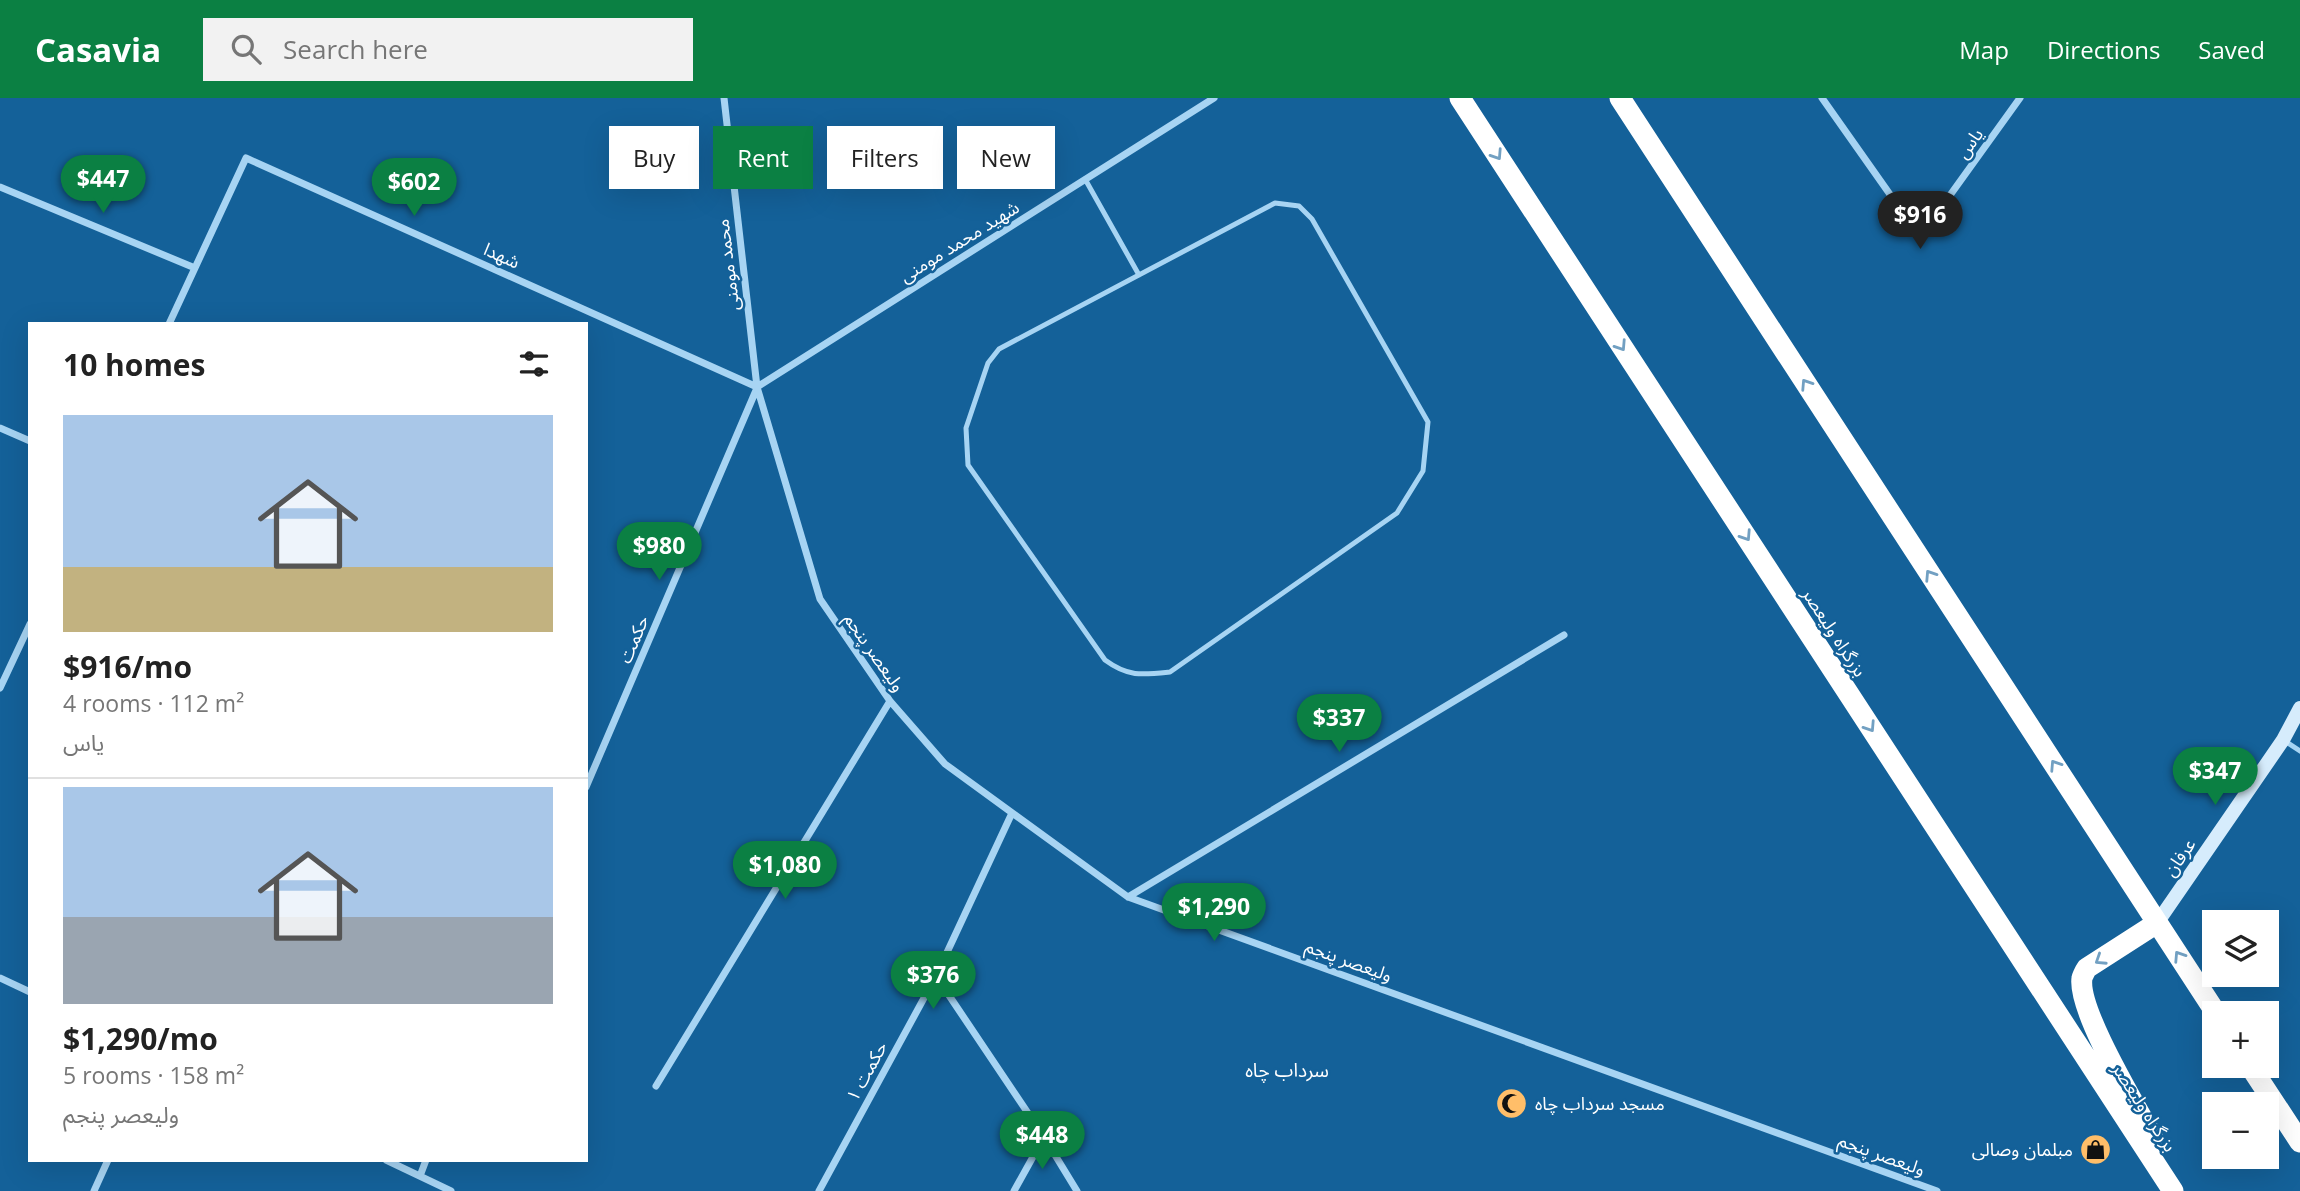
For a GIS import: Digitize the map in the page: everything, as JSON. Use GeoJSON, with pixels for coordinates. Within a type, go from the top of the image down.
{"type":"FeatureCollection","features":[{"type":"Feature","properties":{"kind":"highway","name":"بزرگراه ولیعصر"},"geometry":{"type":"LineString","coordinates":[[1460,98],[2173,1191]]}},
{"type":"Feature","properties":{"kind":"highway"},"geometry":{"type":"LineString","coordinates":[[1620,98],[2208,1001]]}},
{"type":"Feature","properties":{"kind":"highway"},"geometry":{"type":"LineString","coordinates":[[2157,923],[2087,968],[2082,978],[2084,997],[2100,1039],[2181,1191]]}},
{"type":"Feature","properties":{"kind":"highway"},"geometry":{"type":"LineString","coordinates":[[2258,1078],[2300,1142]]}},
{"type":"Feature","properties":{"kind":"main road","name":"عرفان"},"geometry":{"type":"LineString","coordinates":[[2157,923],[2283,740],[2300,708]]}},
{"type":"Feature","properties":{"kind":"street","name":"محمد مومنی"},"geometry":{"type":"LineString","coordinates":[[724,98],[757,387]]}},
{"type":"Feature","properties":{"kind":"street","name":"شهید محمد مومنی"},"geometry":{"type":"LineString","coordinates":[[757,387],[1214,98]]}},
{"type":"Feature","properties":{"kind":"street","name":"یاس"},"geometry":{"type":"LineString","coordinates":[[1822,98],[1920,237],[2020,98]]}},
{"type":"Feature","properties":{"kind":"street","name":"شهدا"},"geometry":{"type":"LineString","coordinates":[[170,322],[246,158],[757,387]]}},
{"type":"Feature","properties":{"kind":"street"},"geometry":{"type":"LineString","coordinates":[[0,187],[195,268]]}},
{"type":"Feature","properties":{"kind":"street","name":"ولیعصر پنجم"},"geometry":{"type":"LineString","coordinates":[[757,387],[820,599],[890,701],[944,765],[1128,897],[1937,1191]]}},
{"type":"Feature","properties":{"kind":"street","name":"حکمت"},"geometry":{"type":"LineString","coordinates":[[588,782],[757,387]]}},
{"type":"Feature","properties":{"kind":"street"},"geometry":{"type":"LineString","coordinates":[[0,428],[28,440]]}},
{"type":"Feature","properties":{"kind":"street"},"geometry":{"type":"LineString","coordinates":[[0,688],[28,628]]}},
{"type":"Feature","properties":{"kind":"street"},"geometry":{"type":"LineString","coordinates":[[1128,897],[1564,635]]}},
{"type":"Feature","properties":{"kind":"street"},"geometry":{"type":"LineString","coordinates":[[656,1086],[890,701]]}},
{"type":"Feature","properties":{"kind":"street","name":"حکمت ۱"},"geometry":{"type":"LineString","coordinates":[[818,1191],[936,976],[1012,813]]}},
{"type":"Feature","properties":{"kind":"street"},"geometry":{"type":"LineString","coordinates":[[936,976],[1077,1191]]}},
{"type":"Feature","properties":{"kind":"street"},"geometry":{"type":"LineString","coordinates":[[0,978],[28,991]]}},
{"type":"Feature","properties":{"kind":"street"},"geometry":{"type":"LineString","coordinates":[[1014,1191],[1044,1137]]}},
{"type":"Feature","properties":{"kind":"street"},"geometry":{"type":"LineString","coordinates":[[94,1191],[107,1162]]}},
{"type":"Feature","properties":{"kind":"street"},"geometry":{"type":"LineString","coordinates":[[390,1162],[451,1191]]}},
{"type":"Feature","properties":{"kind":"street"},"geometry":{"type":"LineString","coordinates":[[419,1176],[425,1162]]}},
{"type":"Feature","properties":{"kind":"lane"},"geometry":{"type":"LineString","coordinates":[[1085,179],[1139,275]]}},
{"type":"Feature","properties":{"kind":"lane"},"geometry":{"type":"LineString","coordinates":[[1275,203],[1299,206],[1311,219],[1428,422],[1423,471],[1396,513],[1170,672],[1138,676],[1116,668],[1105,660],[968,465],[966,428],[988,363],[999,349],[1139,275],[1275,203]]}},
{"type":"Feature","properties":{"kind":"lane"},"geometry":{"type":"LineString","coordinates":[[2283,740],[2300,751]]}},
{"type":"Feature","properties":{"kind":"place","name":"مسجد سرداب چاه"},"geometry":{"type":"Point","coordinates":[1512,1103]}},
{"type":"Feature","properties":{"kind":"place","name":"مبلمان وصالی"},"geometry":{"type":"Point","coordinates":[2096,1149]}},
{"type":"Feature","properties":{"kind":"district","name":"سرداب چاه"},"geometry":{"type":"Point","coordinates":[1287,1070]}}]}
